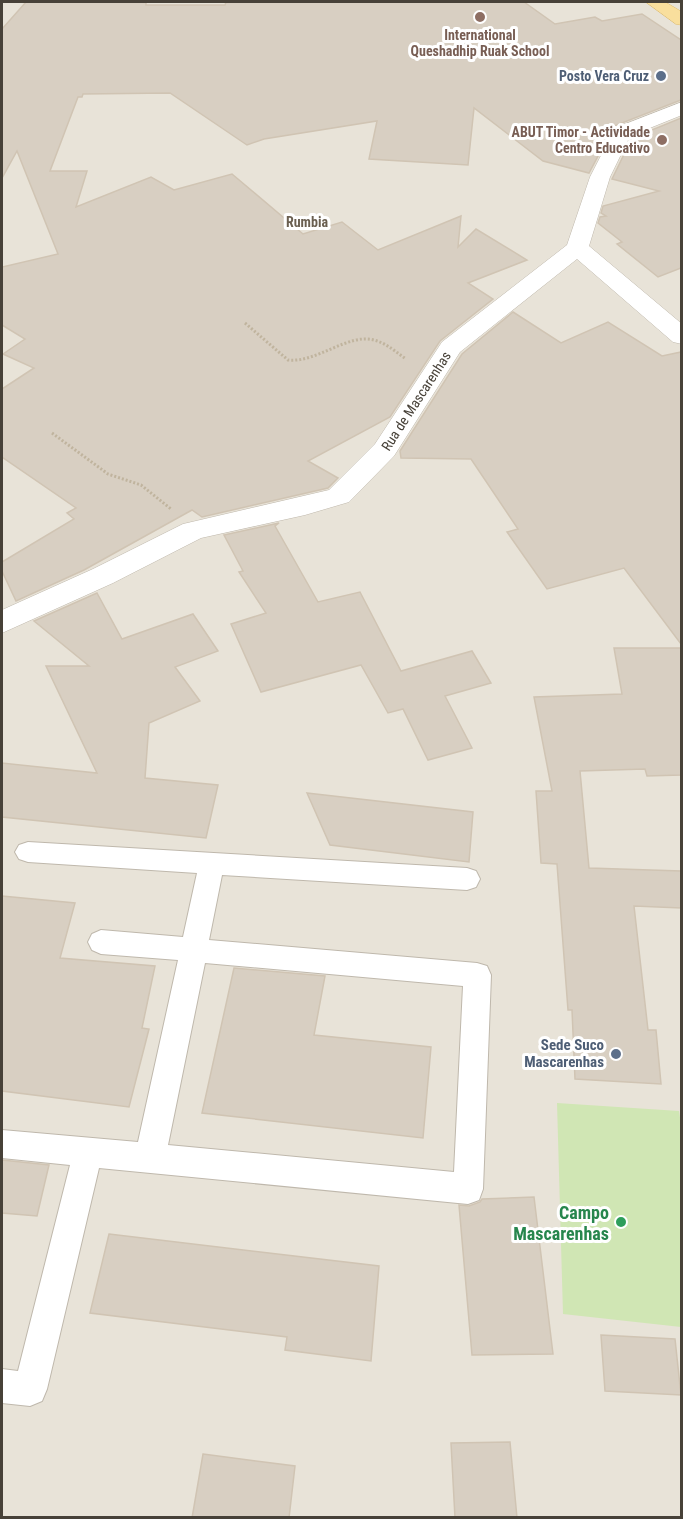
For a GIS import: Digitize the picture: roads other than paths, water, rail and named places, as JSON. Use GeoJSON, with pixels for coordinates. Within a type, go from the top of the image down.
{"type":"FeatureCollection","features":[{"type":"Feature","properties":{"kind":"main road"},"geometry":{"type":"LineString","coordinates":[[654,2],[681,20]]}},
{"type":"Feature","properties":{"kind":"street"},"geometry":{"type":"LineString","coordinates":[[681,108],[622,132],[600,177],[577,248],[681,337]]}},
{"type":"Feature","properties":{"kind":"street","name":"Rua de Mascarenhas"},"geometry":{"type":"LineString","coordinates":[[2,622],[103,576],[193,531],[339,496],[385,450],[451,347],[577,248]]}},
{"type":"Feature","properties":{"kind":"lane"},"geometry":{"type":"LineString","coordinates":[[28,852],[467,879]]}},
{"type":"Feature","properties":{"kind":"lane"},"geometry":{"type":"LineString","coordinates":[[150,1158],[212,863]]}},
{"type":"Feature","properties":{"kind":"lane"},"geometry":{"type":"LineString","coordinates":[[2,1144],[468,1189],[477,975],[101,942]]}},
{"type":"Feature","properties":{"kind":"lane"},"geometry":{"type":"LineString","coordinates":[[2,1386],[30,1389],[88,1152]]}},
{"type":"Feature","properties":{"kind":"place","name":"International Queshadhip Ruak School"},"geometry":{"type":"Point","coordinates":[480,17]}},
{"type":"Feature","properties":{"kind":"place","name":"Posto Vera Cruz"},"geometry":{"type":"Point","coordinates":[661,76]}},
{"type":"Feature","properties":{"kind":"place","name":"ABUT Timor - Actividade Centro Educativo"},"geometry":{"type":"Point","coordinates":[662,140]}},
{"type":"Feature","properties":{"kind":"place","name":"Sede Suco Mascarenhas"},"geometry":{"type":"Point","coordinates":[616,1054]}},
{"type":"Feature","properties":{"kind":"place","name":"Campo Mascarenhas"},"geometry":{"type":"Point","coordinates":[621,1222]}},
{"type":"Feature","properties":{"kind":"district","name":"Rumbia"},"geometry":{"type":"Point","coordinates":[307,222]}}]}
